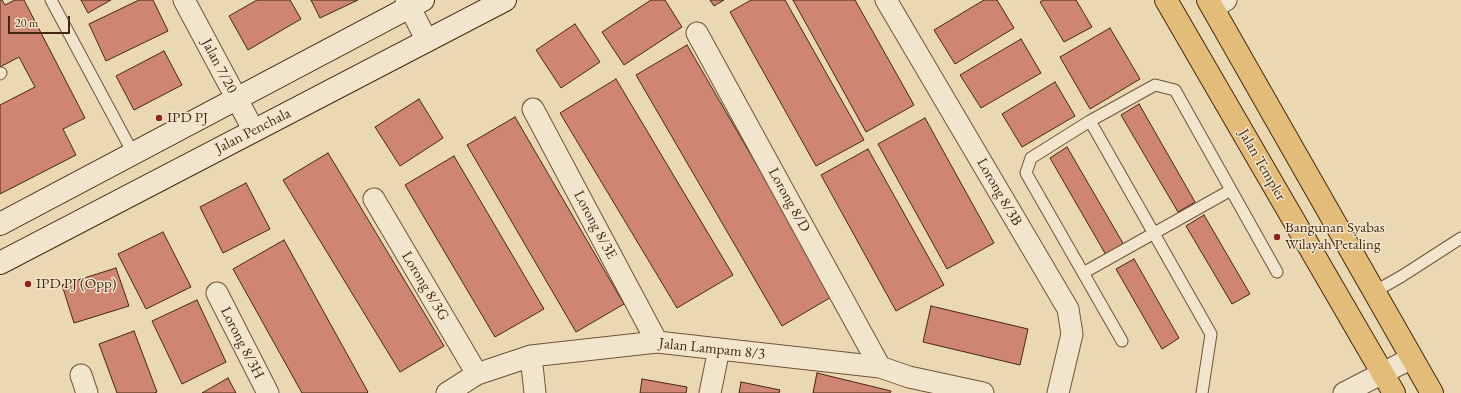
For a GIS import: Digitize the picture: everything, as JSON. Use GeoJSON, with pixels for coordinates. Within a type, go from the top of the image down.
{"type":"FeatureCollection","features":[{"type":"Feature","properties":{"kind":"main road","name":"Jalan Penchala"},"geometry":{"type":"LineString","coordinates":[[0,263],[505,0]]}},
{"type":"Feature","properties":{"kind":"main road","name":"Jalan Templer"},"geometry":{"type":"LineString","coordinates":[[1166,0],[1394,393]]}},
{"type":"Feature","properties":{"kind":"main road"},"geometry":{"type":"LineString","coordinates":[[0,224],[236,99],[413,2]]}},
{"type":"Feature","properties":{"kind":"main road"},"geometry":{"type":"LineString","coordinates":[[1215,3],[1374,292],[1432,393]]}},
{"type":"Feature","properties":{"kind":"street","name":"Jalan 7/20"},"geometry":{"type":"LineString","coordinates":[[184,0],[254,131]]}},
{"type":"Feature","properties":{"kind":"street","name":"Lorong 8/3B"},"geometry":{"type":"LineString","coordinates":[[886,0],[1068,309],[1072,334],[1058,393]]}},
{"type":"Feature","properties":{"kind":"street"},"geometry":{"type":"LineString","coordinates":[[413,2],[427,40]]}},
{"type":"Feature","properties":{"kind":"street","name":"Lorong 8/D"},"geometry":{"type":"LineString","coordinates":[[697,33],[880,367]]}},
{"type":"Feature","properties":{"kind":"street","name":"Lorong 8/3E"},"geometry":{"type":"LineString","coordinates":[[533,108],[657,342]]}},
{"type":"Feature","properties":{"kind":"street","name":"Lorong 8/3G"},"geometry":{"type":"LineString","coordinates":[[374,199],[477,374]]}},
{"type":"Feature","properties":{"kind":"street","name":"Lorong 8/3H"},"geometry":{"type":"LineString","coordinates":[[216,293],[268,393]]}},
{"type":"Feature","properties":{"kind":"street","name":"Jalan Lampam 8/3"},"geometry":{"type":"LineString","coordinates":[[447,393],[477,374],[530,356],[657,342],[880,367],[907,385],[983,393]]}},
{"type":"Feature","properties":{"kind":"street"},"geometry":{"type":"LineString","coordinates":[[710,393],[719,349]]}},
{"type":"Feature","properties":{"kind":"street"},"geometry":{"type":"LineString","coordinates":[[530,356],[535,393]]}},
{"type":"Feature","properties":{"kind":"street"},"geometry":{"type":"LineString","coordinates":[[1344,393],[1412,358]]}},
{"type":"Feature","properties":{"kind":"lane"},"geometry":{"type":"LineString","coordinates":[[51,0],[133,153]]}},
{"type":"Feature","properties":{"kind":"lane"},"geometry":{"type":"LineString","coordinates":[[1122,341],[1026,173],[1031,158],[1090,121],[1155,85],[1175,90],[1277,272]]}},
{"type":"Feature","properties":{"kind":"lane"},"geometry":{"type":"LineString","coordinates":[[1090,121],[1211,334],[1202,393]]}},
{"type":"Feature","properties":{"kind":"lane"},"geometry":{"type":"LineString","coordinates":[[1083,273],[1231,190]]}},
{"type":"Feature","properties":{"kind":"lane"},"geometry":{"type":"LineString","coordinates":[[1374,292],[1461,238]]}},
{"type":"Feature","properties":{"kind":"building"},"geometry":{"type":"Polygon","coordinates":[[[0,0],[2,0],[5,5],[15,0],[24,0],[85,118],[63,129],[76,155],[0,194],[0,105],[35,87],[19,57],[0,67],[0,0]]]}},
{"type":"Feature","properties":{"kind":"building"},"geometry":{"type":"Polygon","coordinates":[[[81,0],[111,0],[88,13],[81,0]]]}},
{"type":"Feature","properties":{"kind":"building"},"geometry":{"type":"Polygon","coordinates":[[[139,0],[153,0],[168,31],[106,61],[89,24],[139,0]]]}},
{"type":"Feature","properties":{"kind":"building"},"geometry":{"type":"Polygon","coordinates":[[[257,0],[290,0],[301,19],[248,50],[229,16],[257,0]]]}},
{"type":"Feature","properties":{"kind":"building"},"geometry":{"type":"Polygon","coordinates":[[[311,0],[358,0],[320,18],[311,0]]]}},
{"type":"Feature","properties":{"kind":"building"},"geometry":{"type":"Polygon","coordinates":[[[651,0],[665,0],[682,27],[624,65],[602,32],[651,0]]]}},
{"type":"Feature","properties":{"kind":"building"},"geometry":{"type":"Polygon","coordinates":[[[710,0],[724,0],[714,6],[710,0]]]}},
{"type":"Feature","properties":{"kind":"building"},"geometry":{"type":"Polygon","coordinates":[[[751,0],[785,0],[864,140],[816,166],[730,12],[751,0]]]}},
{"type":"Feature","properties":{"kind":"building"},"geometry":{"type":"Polygon","coordinates":[[[793,0],[855,0],[914,105],[866,132],[793,0]]]}},
{"type":"Feature","properties":{"kind":"building"},"geometry":{"type":"Polygon","coordinates":[[[984,0],[997,0],[1014,28],[955,64],[934,30],[984,0]]]}},
{"type":"Feature","properties":{"kind":"building"},"geometry":{"type":"Polygon","coordinates":[[[1043,0],[1076,0],[1092,27],[1064,42],[1040,2],[1043,0]]]}},
{"type":"Feature","properties":{"kind":"building"},"geometry":{"type":"Polygon","coordinates":[[[575,24],[600,62],[561,88],[536,50],[575,24]]]}},
{"type":"Feature","properties":{"kind":"building"},"geometry":{"type":"Polygon","coordinates":[[[1110,28],[1140,79],[1090,109],[1060,57],[1110,28]]]}},
{"type":"Feature","properties":{"kind":"building"},"geometry":{"type":"Polygon","coordinates":[[[1021,39],[1041,73],[981,108],[960,75],[1021,39]]]}},
{"type":"Feature","properties":{"kind":"building"},"geometry":{"type":"Polygon","coordinates":[[[687,45],[833,296],[782,326],[636,75],[687,45]]]}},
{"type":"Feature","properties":{"kind":"building"},"geometry":{"type":"Polygon","coordinates":[[[164,51],[182,85],[134,110],[116,76],[164,51]]]}},
{"type":"Feature","properties":{"kind":"building"},"geometry":{"type":"Polygon","coordinates":[[[616,79],[733,275],[677,308],[560,113],[616,79]]]}},
{"type":"Feature","properties":{"kind":"building"},"geometry":{"type":"Polygon","coordinates":[[[1055,82],[1075,116],[1022,147],[1002,114],[1055,82]]]}},
{"type":"Feature","properties":{"kind":"building"},"geometry":{"type":"Polygon","coordinates":[[[419,99],[443,138],[400,166],[375,127],[419,99]]]}},
{"type":"Feature","properties":{"kind":"building"},"geometry":{"type":"Polygon","coordinates":[[[1139,104],[1195,202],[1178,212],[1121,115],[1139,104]]]}},
{"type":"Feature","properties":{"kind":"building"},"geometry":{"type":"Polygon","coordinates":[[[515,117],[624,304],[576,332],[467,145],[515,117]]]}},
{"type":"Feature","properties":{"kind":"building"},"geometry":{"type":"Polygon","coordinates":[[[925,118],[994,243],[947,269],[878,144],[925,118]]]}},
{"type":"Feature","properties":{"kind":"building"},"geometry":{"type":"Polygon","coordinates":[[[1067,147],[1124,245],[1106,255],[1050,158],[1067,147]]]}},
{"type":"Feature","properties":{"kind":"building"},"geometry":{"type":"Polygon","coordinates":[[[868,149],[944,285],[896,311],[821,175],[868,149]]]}},
{"type":"Feature","properties":{"kind":"building"},"geometry":{"type":"Polygon","coordinates":[[[328,153],[444,346],[400,372],[283,180],[328,153]]]}},
{"type":"Feature","properties":{"kind":"building"},"geometry":{"type":"Polygon","coordinates":[[[454,156],[544,309],[495,337],[405,185],[454,156]]]}},
{"type":"Feature","properties":{"kind":"building"},"geometry":{"type":"Polygon","coordinates":[[[246,183],[270,229],[223,253],[200,207],[246,183]]]}},
{"type":"Feature","properties":{"kind":"building"},"geometry":{"type":"Polygon","coordinates":[[[1204,215],[1250,294],[1232,304],[1186,226],[1204,215]]]}},
{"type":"Feature","properties":{"kind":"building"},"geometry":{"type":"Polygon","coordinates":[[[163,232],[191,287],[146,309],[118,254],[163,232]]]}},
{"type":"Feature","properties":{"kind":"building"},"geometry":{"type":"Polygon","coordinates":[[[284,240],[368,392],[367,393],[302,393],[233,269],[284,240]]]}},
{"type":"Feature","properties":{"kind":"building"},"geometry":{"type":"Polygon","coordinates":[[[1134,259],[1179,338],[1162,349],[1116,269],[1134,259]]]}},
{"type":"Feature","properties":{"kind":"building"},"geometry":{"type":"Polygon","coordinates":[[[116,268],[129,306],[74,323],[62,285],[116,268]]]}},
{"type":"Feature","properties":{"kind":"building"},"geometry":{"type":"Polygon","coordinates":[[[197,300],[226,362],[182,384],[152,321],[197,300]]]}},
{"type":"Feature","properties":{"kind":"building"},"geometry":{"type":"Polygon","coordinates":[[[931,306],[1028,329],[1020,365],[923,342],[931,306]]]}},
{"type":"Feature","properties":{"kind":"building"},"geometry":{"type":"Polygon","coordinates":[[[134,331],[157,392],[117,393],[99,344],[134,331]]]}},
{"type":"Feature","properties":{"kind":"building"},"geometry":{"type":"Polygon","coordinates":[[[817,373],[891,391],[890,393],[813,393],[817,373]]]}},
{"type":"Feature","properties":{"kind":"building"},"geometry":{"type":"Polygon","coordinates":[[[228,378],[236,393],[202,393],[228,378]]]}},
{"type":"Feature","properties":{"kind":"building"},"geometry":{"type":"Polygon","coordinates":[[[642,379],[687,387],[686,393],[640,393],[642,379]]]}},
{"type":"Feature","properties":{"kind":"building"},"geometry":{"type":"Polygon","coordinates":[[[741,382],[780,390],[779,393],[739,393],[741,382]]]}},
{"type":"Feature","properties":{"kind":"place","name":"IPD PJ"},"geometry":{"type":"Point","coordinates":[159,118]}},
{"type":"Feature","properties":{"kind":"place","name":"Bangunan Syabas Wilayah Petaling"},"geometry":{"type":"Point","coordinates":[1277,237]}},
{"type":"Feature","properties":{"kind":"place","name":"IPD PJ (Opp)"},"geometry":{"type":"Point","coordinates":[28,284]}}]}
